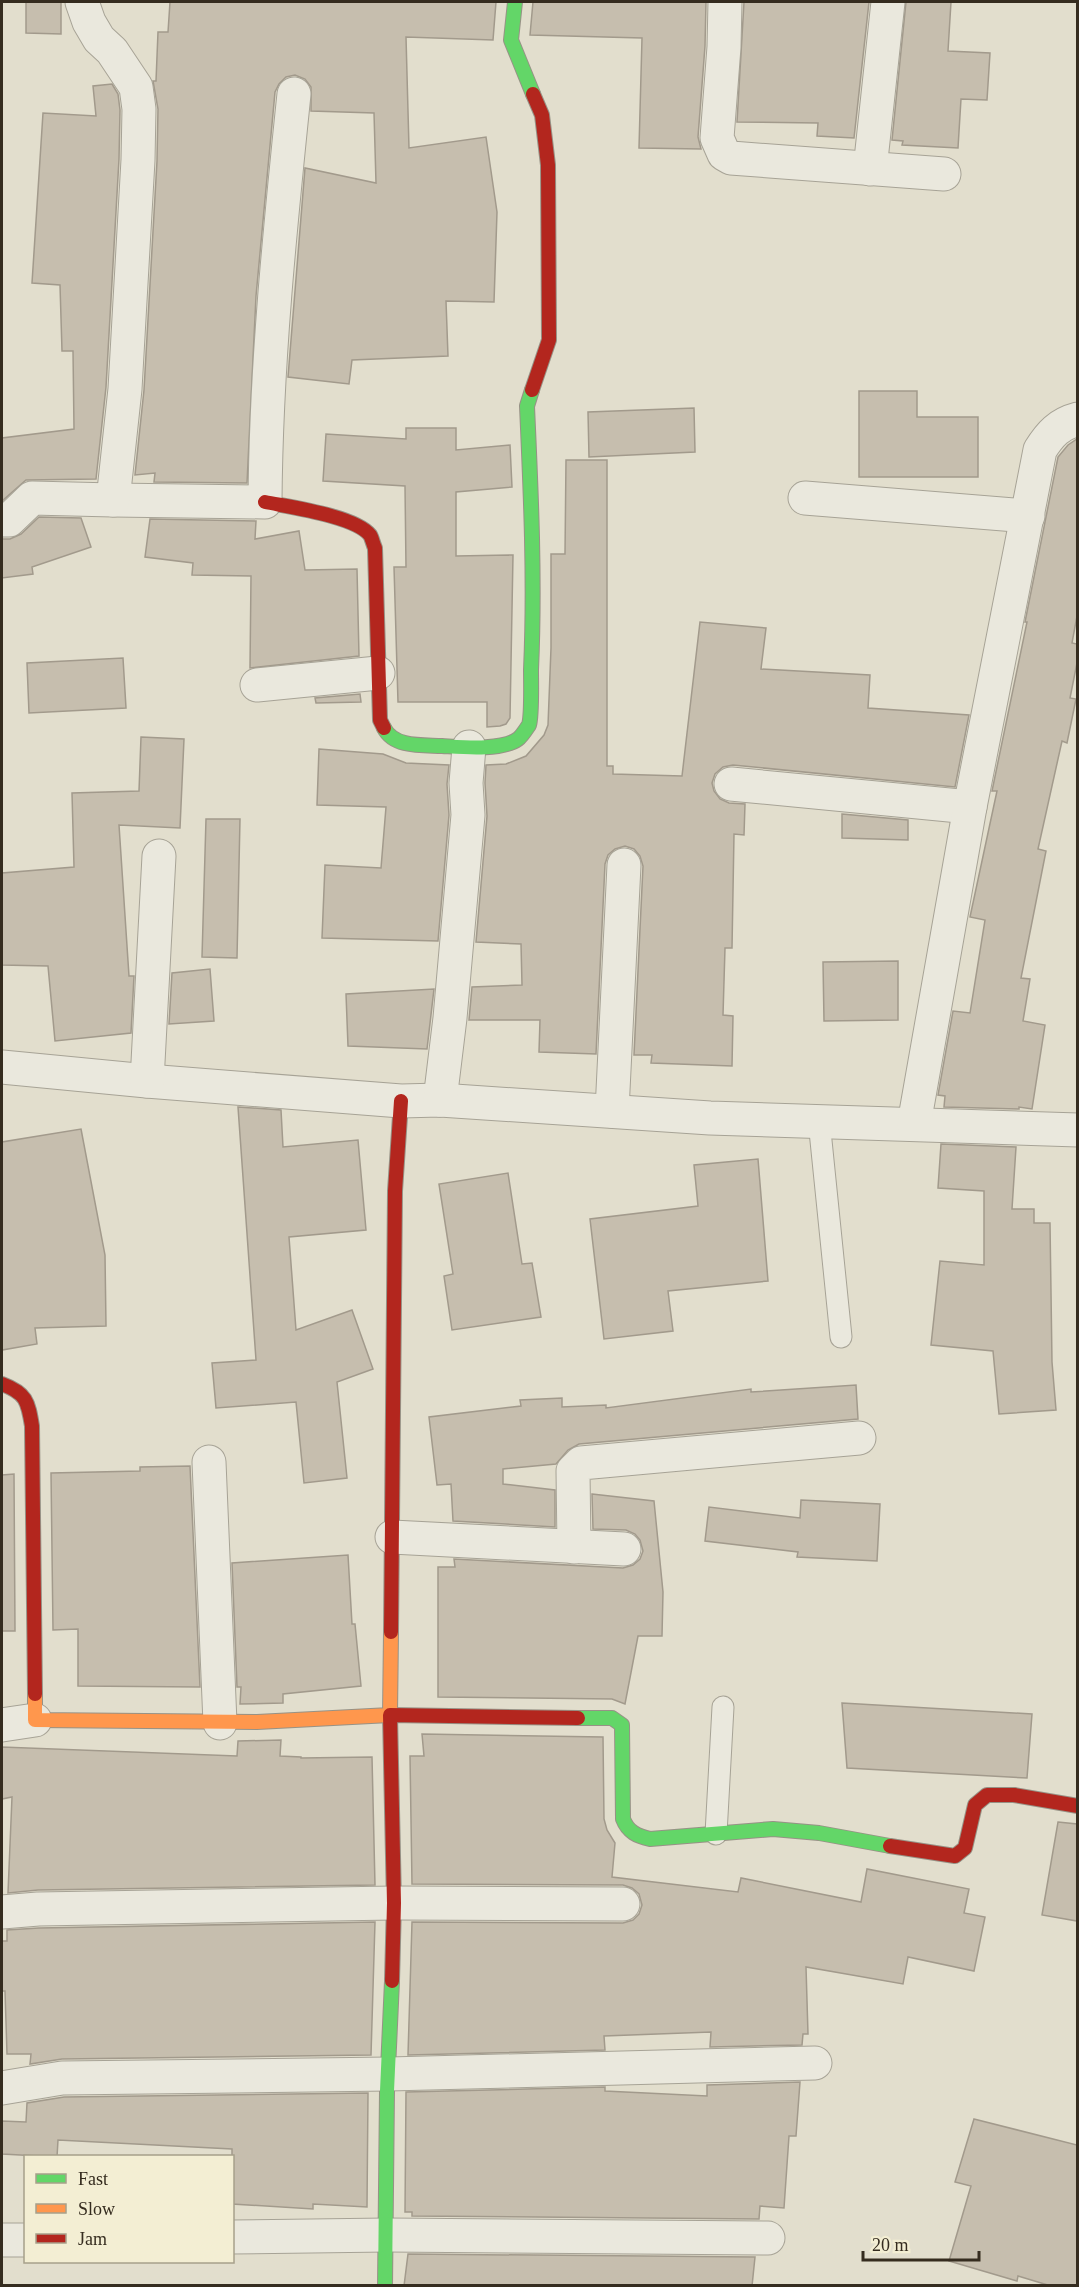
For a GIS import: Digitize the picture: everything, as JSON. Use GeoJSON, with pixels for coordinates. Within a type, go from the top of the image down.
{"type":"FeatureCollection","features":[{"type":"Feature","properties":{"kind":"street"},"geometry":{"type":"LineString","coordinates":[[82,2],[89,22],[99,39],[112,51],[136,87],[139,109],[125,389],[113,500]]}},
{"type":"Feature","properties":{"kind":"street"},"geometry":{"type":"LineString","coordinates":[[2,520],[9,520],[32,498],[265,502],[358,525],[370,535],[375,548],[380,720],[387,734],[407,744],[469,747],[505,745],[518,739],[528,723],[532,648],[532,516],[527,406],[549,340],[548,165],[542,115],[511,40],[514,2]]}},
{"type":"Feature","properties":{"kind":"street"},"geometry":{"type":"LineString","coordinates":[[725,2],[717,138],[724,154],[731,158],[945,174]]}},
{"type":"Feature","properties":{"kind":"street"},"geometry":{"type":"LineString","coordinates":[[870,169],[888,2]]}},
{"type":"Feature","properties":{"kind":"street"},"geometry":{"type":"LineString","coordinates":[[265,502],[266,432],[274,311],[294,94]]}},
{"type":"Feature","properties":{"kind":"street"},"geometry":{"type":"LineString","coordinates":[[914,1124],[970,807],[1040,450],[1059,425],[1077,419]]}},
{"type":"Feature","properties":{"kind":"street"},"geometry":{"type":"LineString","coordinates":[[805,498],[1028,516]]}},
{"type":"Feature","properties":{"kind":"street"},"geometry":{"type":"LineString","coordinates":[[257,685],[378,674]]}},
{"type":"Feature","properties":{"kind":"street"},"geometry":{"type":"LineString","coordinates":[[440,1100],[450,1018],[468,815],[466,783],[469,747]]}},
{"type":"Feature","properties":{"kind":"street"},"geometry":{"type":"LineString","coordinates":[[731,784],[970,807]]}},
{"type":"Feature","properties":{"kind":"street"},"geometry":{"type":"LineString","coordinates":[[147,1081],[159,856]]}},
{"type":"Feature","properties":{"kind":"street"},"geometry":{"type":"LineString","coordinates":[[612,1111],[624,865]]}},
{"type":"Feature","properties":{"kind":"street"},"geometry":{"type":"LineString","coordinates":[[2,1067],[401,1101],[440,1100],[710,1118],[1077,1130]]}},
{"type":"Feature","properties":{"kind":"street"},"geometry":{"type":"LineString","coordinates":[[385,2286],[387,2091],[394,1903],[390,1715],[395,1191],[401,1101]]}},
{"type":"Feature","properties":{"kind":"street"},"geometry":{"type":"LineString","coordinates":[[2,1384],[20,1390],[29,1406],[32,1426],[35,1720]]}},
{"type":"Feature","properties":{"kind":"street"},"geometry":{"type":"LineString","coordinates":[[574,1547],[573,1472],[581,1463],[859,1438]]}},
{"type":"Feature","properties":{"kind":"street"},"geometry":{"type":"LineString","coordinates":[[209,1462],[220,1723]]}},
{"type":"Feature","properties":{"kind":"street"},"geometry":{"type":"LineString","coordinates":[[392,1537],[624,1549]]}},
{"type":"Feature","properties":{"kind":"street"},"geometry":{"type":"LineString","coordinates":[[2,1725],[35,1720],[220,1723],[324,1721],[390,1715],[612,1718],[622,1725],[623,1819],[626,1828],[636,1836],[650,1839],[774,1829],[836,1835],[928,1854],[955,1856],[965,1848],[975,1805],[987,1795],[1014,1795],[1077,1806]]}},
{"type":"Feature","properties":{"kind":"street"},"geometry":{"type":"LineString","coordinates":[[2,1912],[38,1908],[394,1903],[623,1904]]}},
{"type":"Feature","properties":{"kind":"street"},"geometry":{"type":"LineString","coordinates":[[2,2088],[62,2078],[389,2074],[815,2063]]}},
{"type":"Feature","properties":{"kind":"street"},"geometry":{"type":"LineString","coordinates":[[234,2237],[387,2235],[768,2238]]}},
{"type":"Feature","properties":{"kind":"street"},"geometry":{"type":"LineString","coordinates":[[2,2240],[24,2240]]}},
{"type":"Feature","properties":{"kind":"street"},"geometry":{"type":"LineString","coordinates":[[2,2263],[2,2268]]}},
{"type":"Feature","properties":{"kind":"lane"},"geometry":{"type":"LineString","coordinates":[[819,1121],[841,1337]]}},
{"type":"Feature","properties":{"kind":"lane"},"geometry":{"type":"LineString","coordinates":[[716,1834],[723,1707]]}},
{"type":"Feature","properties":{"kind":"building"},"geometry":{"type":"Polygon","coordinates":[[[26,2],[61,2],[61,34],[26,33],[26,2]]]}},
{"type":"Feature","properties":{"kind":"building"},"geometry":{"type":"Polygon","coordinates":[[[170,2],[496,2],[493,40],[406,37],[409,148],[486,137],[497,212],[494,302],[446,301],[448,356],[352,360],[349,384],[288,377],[305,168],[376,183],[374,113],[311,111],[311,87],[305,79],[295,75],[286,77],[279,84],[275,92],[256,296],[247,483],[154,482],[155,473],[135,475],[144,390],[157,161],[158,109],[153,81],[156,81],[158,32],[168,32],[170,2]]]}},
{"type":"Feature","properties":{"kind":"building"},"geometry":{"type":"Polygon","coordinates":[[[533,2],[706,2],[698,137],[701,149],[639,148],[642,38],[530,35],[533,2]]]}},
{"type":"Feature","properties":{"kind":"building"},"geometry":{"type":"Polygon","coordinates":[[[744,2],[869,2],[854,138],[817,136],[818,123],[737,122],[744,2]]]}},
{"type":"Feature","properties":{"kind":"building"},"geometry":{"type":"Polygon","coordinates":[[[906,2],[951,2],[948,51],[990,53],[987,100],[961,99],[958,148],[902,145],[903,141],[892,140],[906,2]]]}},
{"type":"Feature","properties":{"kind":"building"},"geometry":{"type":"Polygon","coordinates":[[[112,84],[118,94],[120,110],[119,159],[106,387],[96,479],[26,480],[2,501],[2,438],[74,429],[73,351],[62,351],[60,285],[32,283],[43,113],[96,116],[93,86],[112,84]]]}},
{"type":"Feature","properties":{"kind":"building"},"geometry":{"type":"Polygon","coordinates":[[[859,391],[917,391],[917,417],[978,417],[978,477],[859,477],[859,391]]]}},
{"type":"Feature","properties":{"kind":"building"},"geometry":{"type":"Polygon","coordinates":[[[694,408],[695,452],[589,457],[588,412],[694,408]]]}},
{"type":"Feature","properties":{"kind":"building"},"geometry":{"type":"Polygon","coordinates":[[[406,428],[456,428],[456,450],[510,445],[512,487],[456,492],[456,556],[513,555],[510,718],[506,724],[500,726],[487,727],[487,702],[398,702],[394,567],[406,567],[405,486],[323,481],[326,434],[406,439],[406,428]]]}},
{"type":"Feature","properties":{"kind":"building"},"geometry":{"type":"Polygon","coordinates":[[[1077,439],[1077,616],[1072,643],[1077,644],[1077,663],[1070,698],[1076,699],[1067,743],[1062,741],[1038,849],[1046,851],[1021,978],[1030,979],[1023,1021],[1045,1025],[1032,1109],[944,1107],[945,1096],[938,1095],[953,1011],[970,1013],[985,920],[970,917],[997,791],[992,791],[1027,622],[1025,622],[1058,457],[1068,445],[1077,439]]]}},
{"type":"Feature","properties":{"kind":"building"},"geometry":{"type":"Polygon","coordinates":[[[566,460],[607,460],[607,766],[613,766],[613,774],[682,776],[700,622],[766,628],[761,669],[870,675],[868,708],[969,715],[955,787],[733,765],[723,767],[715,774],[712,783],[720,799],[729,803],[745,804],[744,835],[734,834],[732,948],[725,948],[723,1015],[733,1016],[732,1066],[651,1063],[652,1055],[634,1055],[643,866],[640,856],[634,849],[625,846],[615,849],[608,855],[605,864],[596,1054],[539,1052],[540,1020],[469,1020],[472,987],[522,985],[521,944],[476,942],[487,816],[486,765],[506,764],[526,756],[544,735],[548,725],[551,554],[565,554],[566,460]]]}},
{"type":"Feature","properties":{"kind":"building"},"geometry":{"type":"Polygon","coordinates":[[[39,517],[81,518],[91,547],[32,567],[33,574],[2,578],[2,539],[10,539],[21,534],[39,517]]]}},
{"type":"Feature","properties":{"kind":"building"},"geometry":{"type":"Polygon","coordinates":[[[150,519],[256,521],[255,539],[299,531],[305,570],[357,569],[359,656],[250,668],[251,576],[192,575],[193,563],[145,557],[150,519]]]}},
{"type":"Feature","properties":{"kind":"building"},"geometry":{"type":"Polygon","coordinates":[[[123,658],[126,708],[29,713],[27,663],[123,658]]]}},
{"type":"Feature","properties":{"kind":"building"},"geometry":{"type":"Polygon","coordinates":[[[360,694],[361,702],[316,703],[315,698],[360,694]]]}},
{"type":"Feature","properties":{"kind":"building"},"geometry":{"type":"Polygon","coordinates":[[[141,737],[184,739],[180,828],[119,825],[129,976],[134,976],[131,1033],[55,1041],[48,966],[2,965],[2,873],[74,867],[72,793],[139,791],[141,737]]]}},
{"type":"Feature","properties":{"kind":"building"},"geometry":{"type":"Polygon","coordinates":[[[319,749],[383,754],[406,763],[449,765],[447,784],[449,815],[438,941],[322,938],[325,865],[381,868],[386,807],[317,805],[319,749]]]}},
{"type":"Feature","properties":{"kind":"building"},"geometry":{"type":"Polygon","coordinates":[[[842,814],[908,820],[908,840],[842,838],[842,814]]]}},
{"type":"Feature","properties":{"kind":"building"},"geometry":{"type":"Polygon","coordinates":[[[206,819],[240,819],[237,958],[202,957],[206,819]]]}},
{"type":"Feature","properties":{"kind":"building"},"geometry":{"type":"Polygon","coordinates":[[[898,961],[898,1020],[824,1021],[823,962],[898,961]]]}},
{"type":"Feature","properties":{"kind":"building"},"geometry":{"type":"Polygon","coordinates":[[[210,969],[214,1021],[169,1024],[172,973],[210,969]]]}},
{"type":"Feature","properties":{"kind":"building"},"geometry":{"type":"Polygon","coordinates":[[[434,989],[427,1049],[348,1046],[346,994],[434,989]]]}},
{"type":"Feature","properties":{"kind":"building"},"geometry":{"type":"Polygon","coordinates":[[[238,1107],[281,1110],[283,1147],[358,1140],[366,1230],[289,1237],[296,1330],[352,1310],[373,1369],[337,1382],[347,1478],[304,1483],[296,1402],[216,1408],[212,1363],[256,1360],[238,1107]]]}},
{"type":"Feature","properties":{"kind":"building"},"geometry":{"type":"Polygon","coordinates":[[[81,1129],[105,1255],[106,1326],[35,1328],[37,1344],[2,1350],[2,1142],[81,1129]]]}},
{"type":"Feature","properties":{"kind":"building"},"geometry":{"type":"Polygon","coordinates":[[[941,1144],[1016,1147],[1012,1209],[1034,1209],[1034,1223],[1050,1223],[1052,1362],[1056,1410],[999,1414],[993,1351],[931,1345],[940,1261],[984,1265],[984,1191],[938,1188],[941,1144]]]}},
{"type":"Feature","properties":{"kind":"building"},"geometry":{"type":"Polygon","coordinates":[[[758,1159],[768,1281],[668,1291],[673,1331],[604,1339],[590,1219],[698,1206],[694,1165],[758,1159]]]}},
{"type":"Feature","properties":{"kind":"building"},"geometry":{"type":"Polygon","coordinates":[[[508,1173],[522,1264],[532,1263],[541,1317],[452,1330],[444,1276],[453,1274],[439,1184],[508,1173]]]}},
{"type":"Feature","properties":{"kind":"building"},"geometry":{"type":"Polygon","coordinates":[[[856,1385],[858,1419],[579,1444],[568,1450],[556,1464],[503,1469],[503,1484],[555,1490],[555,1527],[453,1521],[451,1484],[437,1485],[429,1417],[521,1406],[520,1400],[562,1398],[562,1407],[606,1405],[606,1408],[751,1389],[751,1392],[856,1385]]]}},
{"type":"Feature","properties":{"kind":"building"},"geometry":{"type":"Polygon","coordinates":[[[190,1466],[200,1687],[78,1686],[78,1629],[53,1630],[51,1473],[140,1471],[140,1467],[190,1466]]]}},
{"type":"Feature","properties":{"kind":"building"},"geometry":{"type":"Polygon","coordinates":[[[14,1474],[15,1631],[2,1631],[2,1475],[14,1474]]]}},
{"type":"Feature","properties":{"kind":"building"},"geometry":{"type":"Polygon","coordinates":[[[592,1494],[654,1501],[663,1592],[662,1636],[638,1636],[625,1704],[612,1699],[438,1697],[438,1567],[455,1567],[454,1559],[623,1568],[633,1565],[640,1559],[643,1551],[640,1540],[635,1534],[626,1530],[593,1529],[592,1494]]]}},
{"type":"Feature","properties":{"kind":"building"},"geometry":{"type":"Polygon","coordinates":[[[801,1500],[880,1504],[877,1561],[797,1557],[798,1552],[705,1541],[709,1507],[800,1518],[801,1500]]]}},
{"type":"Feature","properties":{"kind":"building"},"geometry":{"type":"Polygon","coordinates":[[[348,1555],[352,1624],[355,1624],[361,1686],[283,1694],[283,1703],[240,1704],[241,1687],[237,1687],[232,1563],[348,1555]]]}},
{"type":"Feature","properties":{"kind":"building"},"geometry":{"type":"Polygon","coordinates":[[[842,1703],[1032,1714],[1027,1778],[847,1768],[842,1703]]]}},
{"type":"Feature","properties":{"kind":"building"},"geometry":{"type":"Polygon","coordinates":[[[422,1734],[603,1737],[604,1819],[607,1830],[615,1843],[612,1877],[738,1892],[741,1878],[861,1902],[867,1869],[969,1889],[964,1913],[985,1917],[974,1971],[908,1957],[903,1984],[806,1967],[808,2034],[803,2034],[802,2045],[710,2047],[711,2032],[604,2036],[605,2050],[408,2055],[412,1922],[623,1923],[633,1920],[639,1914],[642,1905],[639,1894],[623,1885],[412,1884],[410,1756],[424,1756],[422,1734]]]}},
{"type":"Feature","properties":{"kind":"building"},"geometry":{"type":"Polygon","coordinates":[[[281,1740],[280,1756],[372,1757],[375,1885],[38,1890],[8,1893],[12,1797],[2,1799],[2,1747],[237,1756],[238,1741],[281,1740]]]}},
{"type":"Feature","properties":{"kind":"building"},"geometry":{"type":"Polygon","coordinates":[[[1058,1822],[1077,1824],[1077,1921],[1042,1915],[1058,1822]]]}},
{"type":"Feature","properties":{"kind":"building"},"geometry":{"type":"Polygon","coordinates":[[[375,1922],[371,2055],[62,2059],[30,2064],[31,2054],[7,2054],[5,1991],[2,1991],[2,1941],[7,1941],[7,1930],[375,1922]]]}},
{"type":"Feature","properties":{"kind":"building"},"geometry":{"type":"Polygon","coordinates":[[[800,2082],[796,2136],[789,2136],[784,2208],[760,2206],[759,2219],[412,2216],[412,2212],[405,2212],[406,2092],[605,2087],[605,2091],[707,2096],[707,2085],[800,2082]]]}},
{"type":"Feature","properties":{"kind":"building"},"geometry":{"type":"Polygon","coordinates":[[[368,2093],[367,2207],[313,2204],[313,2209],[234,2204],[232,2149],[58,2140],[57,2155],[2,2154],[2,2121],[26,2122],[27,2103],[64,2097],[368,2093]]]}},
{"type":"Feature","properties":{"kind":"building"},"geometry":{"type":"Polygon","coordinates":[[[974,2119],[1077,2145],[1077,2286],[1051,2286],[1018,2276],[1017,2281],[949,2261],[971,2186],[955,2182],[974,2119]]]}},
{"type":"Feature","properties":{"kind":"building"},"geometry":{"type":"Polygon","coordinates":[[[408,2254],[755,2257],[752,2286],[404,2286],[408,2254]]]}},
{"type":"Feature","properties":{"kind":"traffic: fast"},"geometry":{"type":"LineString","coordinates":[[515,2],[511,40],[533,94]]}},
{"type":"Feature","properties":{"kind":"traffic: fast"},"geometry":{"type":"LineString","coordinates":[[384,728],[395,739],[410,744],[481,747],[511,743],[519,738],[529,725],[533,571],[527,406],[532,390]]}},
{"type":"Feature","properties":{"kind":"traffic: fast"},"geometry":{"type":"LineString","coordinates":[[578,1718],[612,1718],[622,1725],[623,1819],[630,1830],[641,1836],[650,1839],[773,1829],[819,1833],[890,1846]]}},
{"type":"Feature","properties":{"kind":"traffic: fast"},"geometry":{"type":"LineString","coordinates":[[385,2286],[387,2091],[392,1981]]}},
{"type":"Feature","properties":{"kind":"traffic: slow"},"geometry":{"type":"LineString","coordinates":[[35,1694],[35,1720],[257,1722],[390,1715],[391,1632]]}},
{"type":"Feature","properties":{"kind":"traffic: jam"},"geometry":{"type":"LineString","coordinates":[[532,390],[549,340],[548,165],[542,115],[533,94]]}},
{"type":"Feature","properties":{"kind":"traffic: jam"},"geometry":{"type":"LineString","coordinates":[[265,502],[337,518],[362,528],[371,536],[375,548],[380,720],[384,728]]}},
{"type":"Feature","properties":{"kind":"traffic: jam"},"geometry":{"type":"LineString","coordinates":[[391,1632],[395,1191],[401,1101]]}},
{"type":"Feature","properties":{"kind":"traffic: jam"},"geometry":{"type":"LineString","coordinates":[[2,1384],[25,1399],[32,1426],[35,1694]]}},
{"type":"Feature","properties":{"kind":"traffic: jam"},"geometry":{"type":"LineString","coordinates":[[392,1981],[394,1903],[390,1715],[578,1718]]}},
{"type":"Feature","properties":{"kind":"traffic: jam"},"geometry":{"type":"LineString","coordinates":[[890,1846],[955,1856],[965,1848],[975,1805],[987,1795],[1014,1795],[1078,1806]]}}]}
